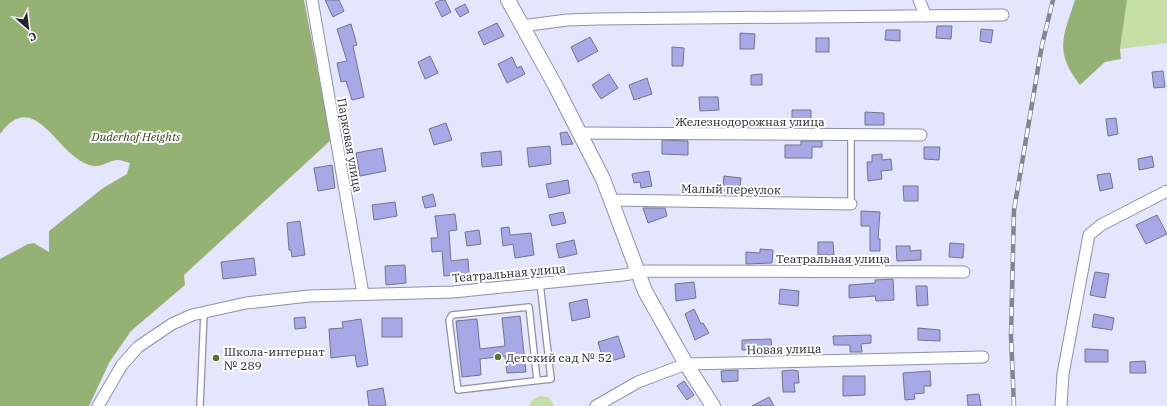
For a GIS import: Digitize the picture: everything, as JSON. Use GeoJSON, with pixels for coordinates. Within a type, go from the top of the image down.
{"type":"FeatureCollection","features":[{"type":"Feature","properties":{"kind":"street","name":"Парковая улица"},"geometry":{"type":"LineString","coordinates":[[312,0],[363,294]]}},
{"type":"Feature","properties":{"kind":"street"},"geometry":{"type":"LineString","coordinates":[[508,0],[603,179],[645,291],[686,364],[713,406]]}},
{"type":"Feature","properties":{"kind":"street"},"geometry":{"type":"LineString","coordinates":[[919,0],[926,16]]}},
{"type":"Feature","properties":{"kind":"street"},"geometry":{"type":"LineString","coordinates":[[522,26],[567,20],[599,19],[1003,15]]}},
{"type":"Feature","properties":{"kind":"street","name":"Железнодорожная улица"},"geometry":{"type":"LineString","coordinates":[[579,133],[921,135]]}},
{"type":"Feature","properties":{"kind":"street"},"geometry":{"type":"LineString","coordinates":[[1058,404],[1089,235],[1101,225],[1167,191]]}},
{"type":"Feature","properties":{"kind":"street","name":"Малый переулок"},"geometry":{"type":"LineString","coordinates":[[610,200],[851,204]]}},
{"type":"Feature","properties":{"kind":"street","name":"Театральная улица"},"geometry":{"type":"LineString","coordinates":[[98,406],[122,365],[138,347],[172,324],[192,315],[246,303],[309,296],[453,292],[623,275],[637,272],[964,272]]}},
{"type":"Feature","properties":{"kind":"street","name":"Новая улица"},"geometry":{"type":"LineString","coordinates":[[596,406],[638,382],[686,364],[983,357]]}},
{"type":"Feature","properties":{"kind":"lane"},"geometry":{"type":"LineString","coordinates":[[851,134],[851,204]]}},
{"type":"Feature","properties":{"kind":"lane"},"geometry":{"type":"LineString","coordinates":[[537,380],[529,307],[452,315],[450,320],[458,390],[551,379],[540,283]]}},
{"type":"Feature","properties":{"kind":"lane"},"geometry":{"type":"LineString","coordinates":[[200,406],[204,313]]}},
{"type":"Feature","properties":{"kind":"green space","name":"Duderhof Heights"},"geometry":{"type":"Polygon","coordinates":[[[0,0],[304,0],[331,140],[184,275],[185,285],[131,331],[109,363],[89,406],[0,406],[0,259],[28,244],[34,243],[49,252],[49,231],[103,188],[127,174],[130,163],[118,160],[94,166],[81,161],[69,152],[37,121],[25,117],[13,121],[0,134],[0,0]]]}},
{"type":"Feature","properties":{"kind":"green space"},"geometry":{"type":"Polygon","coordinates":[[[1075,0],[1127,0],[1120,49],[1121,59],[1105,62],[1080,85],[1067,63],[1063,44],[1064,34],[1075,0]]]}},
{"type":"Feature","properties":{"kind":"green space"},"geometry":{"type":"Polygon","coordinates":[[[1127,0],[1167,0],[1167,43],[1120,49],[1127,0]]]}},
{"type":"Feature","properties":{"kind":"green space"},"geometry":{"type":"Polygon","coordinates":[[[539,396],[548,397],[555,406],[529,406],[531,401],[539,396]]]}},
{"type":"Feature","properties":{"kind":"building"},"geometry":{"type":"Polygon","coordinates":[[[325,0],[339,0],[344,11],[333,17],[325,0]]]}},
{"type":"Feature","properties":{"kind":"building"},"geometry":{"type":"Polygon","coordinates":[[[445,0],[451,12],[442,17],[435,3],[445,0]]]}},
{"type":"Feature","properties":{"kind":"building"},"geometry":{"type":"Polygon","coordinates":[[[465,4],[469,12],[460,17],[455,9],[465,4]]]}},
{"type":"Feature","properties":{"kind":"building"},"geometry":{"type":"Polygon","coordinates":[[[497,23],[504,36],[484,45],[478,32],[497,23]]]}},
{"type":"Feature","properties":{"kind":"building"},"geometry":{"type":"Polygon","coordinates":[[[351,24],[357,45],[353,46],[364,97],[352,100],[346,81],[341,82],[337,63],[347,61],[337,29],[351,24]]]}},
{"type":"Feature","properties":{"kind":"building"},"geometry":{"type":"Polygon","coordinates":[[[937,26],[952,26],[951,39],[936,38],[937,26]]]}},
{"type":"Feature","properties":{"kind":"building"},"geometry":{"type":"Polygon","coordinates":[[[981,29],[993,30],[991,43],[980,41],[981,29]]]}},
{"type":"Feature","properties":{"kind":"building"},"geometry":{"type":"Polygon","coordinates":[[[886,30],[900,30],[900,41],[885,40],[886,30]]]}},
{"type":"Feature","properties":{"kind":"building"},"geometry":{"type":"Polygon","coordinates":[[[740,33],[755,34],[754,49],[740,49],[740,33]]]}},
{"type":"Feature","properties":{"kind":"building"},"geometry":{"type":"Polygon","coordinates":[[[590,37],[598,51],[578,62],[571,47],[590,37]]]}},
{"type":"Feature","properties":{"kind":"building"},"geometry":{"type":"Polygon","coordinates":[[[816,38],[829,38],[829,52],[816,52],[816,38]]]}},
{"type":"Feature","properties":{"kind":"building"},"geometry":{"type":"Polygon","coordinates":[[[672,47],[684,48],[683,66],[672,66],[672,47]]]}},
{"type":"Feature","properties":{"kind":"building"},"geometry":{"type":"Polygon","coordinates":[[[430,56],[438,73],[425,79],[418,62],[430,56]]]}},
{"type":"Feature","properties":{"kind":"building"},"geometry":{"type":"Polygon","coordinates":[[[512,57],[517,68],[521,66],[525,74],[507,83],[498,64],[512,57]]]}},
{"type":"Feature","properties":{"kind":"building"},"geometry":{"type":"Polygon","coordinates":[[[1163,71],[1165,87],[1154,88],[1152,72],[1163,71]]]}},
{"type":"Feature","properties":{"kind":"building"},"geometry":{"type":"Polygon","coordinates":[[[609,74],[618,88],[601,99],[592,85],[609,74]]]}},
{"type":"Feature","properties":{"kind":"building"},"geometry":{"type":"Polygon","coordinates":[[[762,74],[762,85],[751,85],[751,75],[762,74]]]}},
{"type":"Feature","properties":{"kind":"building"},"geometry":{"type":"Polygon","coordinates":[[[647,78],[652,94],[634,100],[629,85],[647,78]]]}},
{"type":"Feature","properties":{"kind":"building"},"geometry":{"type":"Polygon","coordinates":[[[699,97],[718,97],[719,110],[700,111],[699,97]]]}},
{"type":"Feature","properties":{"kind":"building"},"geometry":{"type":"Polygon","coordinates":[[[792,110],[811,110],[811,127],[801,127],[801,124],[792,123],[792,110]]]}},
{"type":"Feature","properties":{"kind":"building"},"geometry":{"type":"Polygon","coordinates":[[[865,112],[884,113],[884,125],[865,125],[865,112]]]}},
{"type":"Feature","properties":{"kind":"building"},"geometry":{"type":"Polygon","coordinates":[[[1116,118],[1118,134],[1108,136],[1106,119],[1116,118]]]}},
{"type":"Feature","properties":{"kind":"building"},"geometry":{"type":"Polygon","coordinates":[[[446,123],[452,140],[434,145],[429,129],[446,123]]]}},
{"type":"Feature","properties":{"kind":"building"},"geometry":{"type":"Polygon","coordinates":[[[567,132],[573,144],[562,145],[560,133],[567,132]]]}},
{"type":"Feature","properties":{"kind":"building"},"geometry":{"type":"Polygon","coordinates":[[[662,140],[688,141],[688,155],[662,154],[662,140]]]}},
{"type":"Feature","properties":{"kind":"building"},"geometry":{"type":"Polygon","coordinates":[[[801,141],[822,141],[822,147],[812,147],[812,158],[785,158],[785,145],[801,145],[801,141]]]}},
{"type":"Feature","properties":{"kind":"building"},"geometry":{"type":"Polygon","coordinates":[[[550,146],[551,164],[529,167],[527,148],[550,146]]]}},
{"type":"Feature","properties":{"kind":"building"},"geometry":{"type":"Polygon","coordinates":[[[924,147],[940,147],[939,160],[924,159],[924,147]]]}},
{"type":"Feature","properties":{"kind":"building"},"geometry":{"type":"Polygon","coordinates":[[[382,148],[386,171],[360,176],[356,153],[382,148]]]}},
{"type":"Feature","properties":{"kind":"building"},"geometry":{"type":"Polygon","coordinates":[[[501,151],[502,165],[482,167],[481,153],[501,151]]]}},
{"type":"Feature","properties":{"kind":"building"},"geometry":{"type":"Polygon","coordinates":[[[882,154],[882,160],[891,159],[892,170],[881,171],[882,179],[868,181],[867,162],[872,162],[872,155],[882,154]]]}},
{"type":"Feature","properties":{"kind":"building"},"geometry":{"type":"Polygon","coordinates":[[[1152,156],[1154,167],[1139,170],[1138,159],[1152,156]]]}},
{"type":"Feature","properties":{"kind":"building"},"geometry":{"type":"Polygon","coordinates":[[[332,165],[335,188],[318,191],[314,168],[332,165]]]}},
{"type":"Feature","properties":{"kind":"building"},"geometry":{"type":"Polygon","coordinates":[[[649,171],[652,186],[641,188],[640,182],[634,183],[632,174],[649,171]]]}},
{"type":"Feature","properties":{"kind":"building"},"geometry":{"type":"Polygon","coordinates":[[[1110,173],[1113,188],[1100,191],[1097,175],[1110,173]]]}},
{"type":"Feature","properties":{"kind":"building"},"geometry":{"type":"Polygon","coordinates":[[[724,176],[741,178],[739,195],[722,195],[724,176]]]}},
{"type":"Feature","properties":{"kind":"building"},"geometry":{"type":"Polygon","coordinates":[[[568,180],[570,193],[549,198],[546,184],[568,180]]]}},
{"type":"Feature","properties":{"kind":"building"},"geometry":{"type":"Polygon","coordinates":[[[903,186],[918,186],[918,201],[904,201],[903,186]]]}},
{"type":"Feature","properties":{"kind":"building"},"geometry":{"type":"Polygon","coordinates":[[[433,194],[436,206],[425,208],[422,197],[433,194]]]}},
{"type":"Feature","properties":{"kind":"building"},"geometry":{"type":"Polygon","coordinates":[[[395,202],[397,216],[374,220],[372,205],[395,202]]]}},
{"type":"Feature","properties":{"kind":"building"},"geometry":{"type":"Polygon","coordinates":[[[643,208],[665,208],[667,216],[648,223],[643,208]]]}},
{"type":"Feature","properties":{"kind":"building"},"geometry":{"type":"Polygon","coordinates":[[[861,211],[880,212],[878,239],[880,239],[880,251],[870,251],[870,226],[861,226],[861,211]]]}},
{"type":"Feature","properties":{"kind":"building"},"geometry":{"type":"Polygon","coordinates":[[[563,212],[566,223],[552,226],[549,215],[563,212]]]}},
{"type":"Feature","properties":{"kind":"building"},"geometry":{"type":"Polygon","coordinates":[[[455,214],[457,230],[449,231],[451,261],[468,259],[469,274],[444,276],[442,251],[432,252],[431,238],[438,238],[435,216],[455,214]]]}},
{"type":"Feature","properties":{"kind":"building"},"geometry":{"type":"Polygon","coordinates":[[[1157,215],[1167,234],[1146,244],[1136,225],[1157,215]]]}},
{"type":"Feature","properties":{"kind":"building"},"geometry":{"type":"Polygon","coordinates":[[[300,221],[305,255],[292,257],[291,250],[289,250],[287,223],[300,221]]]}},
{"type":"Feature","properties":{"kind":"building"},"geometry":{"type":"Polygon","coordinates":[[[509,227],[510,235],[531,233],[534,255],[515,258],[513,244],[503,246],[501,228],[509,227]]]}},
{"type":"Feature","properties":{"kind":"building"},"geometry":{"type":"Polygon","coordinates":[[[479,230],[481,244],[467,246],[465,232],[479,230]]]}},
{"type":"Feature","properties":{"kind":"building"},"geometry":{"type":"Polygon","coordinates":[[[574,240],[577,254],[559,258],[556,244],[574,240]]]}},
{"type":"Feature","properties":{"kind":"building"},"geometry":{"type":"Polygon","coordinates":[[[818,242],[833,242],[834,255],[818,255],[818,242]]]}},
{"type":"Feature","properties":{"kind":"building"},"geometry":{"type":"Polygon","coordinates":[[[950,243],[964,244],[963,258],[949,257],[950,243]]]}},
{"type":"Feature","properties":{"kind":"building"},"geometry":{"type":"Polygon","coordinates":[[[896,246],[910,246],[910,251],[921,250],[921,260],[897,261],[896,246]]]}},
{"type":"Feature","properties":{"kind":"building"},"geometry":{"type":"Polygon","coordinates":[[[760,249],[773,250],[772,263],[746,264],[746,252],[760,253],[760,249]]]}},
{"type":"Feature","properties":{"kind":"building"},"geometry":{"type":"Polygon","coordinates":[[[254,258],[256,275],[223,279],[221,262],[254,258]]]}},
{"type":"Feature","properties":{"kind":"building"},"geometry":{"type":"Polygon","coordinates":[[[405,265],[406,283],[386,285],[385,266],[405,265]]]}},
{"type":"Feature","properties":{"kind":"building"},"geometry":{"type":"Polygon","coordinates":[[[1095,272],[1109,274],[1105,298],[1090,295],[1095,272]]]}},
{"type":"Feature","properties":{"kind":"building"},"geometry":{"type":"Polygon","coordinates":[[[893,279],[894,300],[876,301],[875,296],[849,298],[849,285],[875,283],[875,280],[893,279]]]}},
{"type":"Feature","properties":{"kind":"building"},"geometry":{"type":"Polygon","coordinates":[[[694,282],[696,298],[676,301],[675,284],[694,282]]]}},
{"type":"Feature","properties":{"kind":"building"},"geometry":{"type":"Polygon","coordinates":[[[916,286],[927,286],[928,305],[917,306],[916,286]]]}},
{"type":"Feature","properties":{"kind":"building"},"geometry":{"type":"Polygon","coordinates":[[[780,289],[799,291],[798,306],[779,304],[780,289]]]}},
{"type":"Feature","properties":{"kind":"building"},"geometry":{"type":"Polygon","coordinates":[[[587,299],[590,317],[572,321],[569,303],[587,299]]]}},
{"type":"Feature","properties":{"kind":"building"},"geometry":{"type":"Polygon","coordinates":[[[694,309],[701,324],[703,323],[709,333],[695,340],[685,314],[694,309]]]}},
{"type":"Feature","properties":{"kind":"building"},"geometry":{"type":"Polygon","coordinates":[[[1094,314],[1114,318],[1112,330],[1092,327],[1094,314]]]}},
{"type":"Feature","properties":{"kind":"building"},"geometry":{"type":"Polygon","coordinates":[[[520,316],[526,372],[507,373],[505,356],[480,359],[481,375],[462,377],[456,321],[477,319],[480,349],[505,346],[502,318],[520,316]]]}},
{"type":"Feature","properties":{"kind":"building"},"geometry":{"type":"Polygon","coordinates":[[[305,317],[306,328],[295,329],[294,318],[305,317]]]}},
{"type":"Feature","properties":{"kind":"building"},"geometry":{"type":"Polygon","coordinates":[[[382,318],[402,318],[402,337],[382,337],[382,318]]]}},
{"type":"Feature","properties":{"kind":"building"},"geometry":{"type":"Polygon","coordinates":[[[361,319],[368,365],[357,367],[355,355],[331,358],[329,329],[343,328],[342,322],[361,319]]]}},
{"type":"Feature","properties":{"kind":"building"},"geometry":{"type":"Polygon","coordinates":[[[918,328],[940,330],[940,341],[918,340],[918,328]]]}},
{"type":"Feature","properties":{"kind":"building"},"geometry":{"type":"Polygon","coordinates":[[[871,335],[871,343],[861,344],[862,352],[850,352],[850,345],[834,345],[833,336],[871,335]]]}},
{"type":"Feature","properties":{"kind":"building"},"geometry":{"type":"Polygon","coordinates":[[[618,336],[625,357],[604,363],[598,342],[618,336]]]}},
{"type":"Feature","properties":{"kind":"building"},"geometry":{"type":"Polygon","coordinates":[[[771,339],[772,350],[765,351],[765,355],[752,355],[752,350],[742,350],[742,340],[771,339]]]}},
{"type":"Feature","properties":{"kind":"building"},"geometry":{"type":"Polygon","coordinates":[[[1085,349],[1108,350],[1108,362],[1085,362],[1085,349]]]}},
{"type":"Feature","properties":{"kind":"building"},"geometry":{"type":"Polygon","coordinates":[[[1145,361],[1146,373],[1130,373],[1130,362],[1145,361]]]}},
{"type":"Feature","properties":{"kind":"building"},"geometry":{"type":"Polygon","coordinates":[[[738,370],[738,381],[722,382],[721,371],[738,370]]]}},
{"type":"Feature","properties":{"kind":"building"},"geometry":{"type":"Polygon","coordinates":[[[782,371],[798,371],[799,383],[794,383],[795,392],[783,392],[782,371]]]}},
{"type":"Feature","properties":{"kind":"building"},"geometry":{"type":"Polygon","coordinates":[[[930,371],[931,386],[924,386],[924,393],[914,394],[915,399],[905,400],[903,373],[930,371]]]}},
{"type":"Feature","properties":{"kind":"building"},"geometry":{"type":"Polygon","coordinates":[[[843,376],[865,376],[865,395],[843,396],[843,376]]]}},
{"type":"Feature","properties":{"kind":"building"},"geometry":{"type":"Polygon","coordinates":[[[684,381],[694,395],[687,400],[677,386],[684,381]]]}},
{"type":"Feature","properties":{"kind":"building"},"geometry":{"type":"Polygon","coordinates":[[[383,388],[386,406],[369,406],[367,391],[383,388]]]}},
{"type":"Feature","properties":{"kind":"building"},"geometry":{"type":"Polygon","coordinates":[[[979,394],[981,406],[968,406],[967,395],[979,394]]]}},
{"type":"Feature","properties":{"kind":"building"},"geometry":{"type":"Polygon","coordinates":[[[769,397],[774,406],[752,406],[769,397]]]}},
{"type":"Feature","properties":{"kind":"railway"},"geometry":{"type":"LineString","coordinates":[[1014,406],[1011,336],[1014,210],[1042,45],[1053,0]]}},
{"type":"Feature","properties":{"kind":"place","name":"Детский сад № 52"},"geometry":{"type":"Point","coordinates":[498,357]}},
{"type":"Feature","properties":{"kind":"place","name":"Школа-интернат № 289"},"geometry":{"type":"Point","coordinates":[216,358]}}]}
